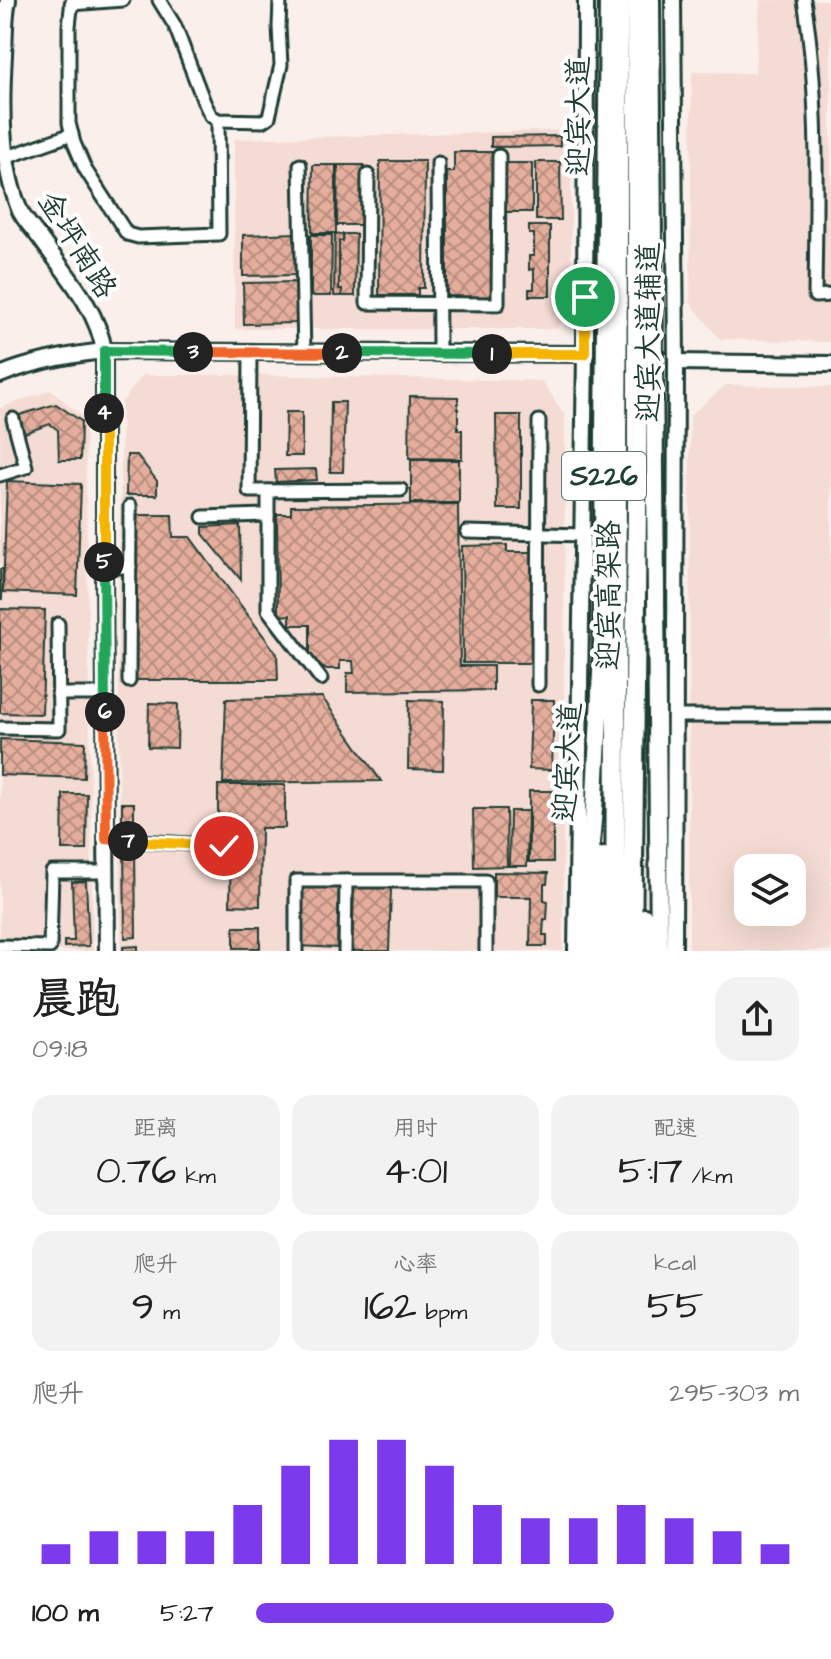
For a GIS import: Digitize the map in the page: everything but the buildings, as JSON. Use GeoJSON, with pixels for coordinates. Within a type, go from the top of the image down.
{"type":"FeatureCollection","features":[{"type":"Feature","properties":{"kind":"highway","name":"迎宾高架路"},"geometry":{"type":"LineString","coordinates":[[615,951],[619,0]]}},
{"type":"Feature","properties":{"kind":"highway","name":"迎宾高架路"},"geometry":{"type":"LineString","coordinates":[[632,951],[636,658],[637,0]]}},
{"type":"Feature","properties":{"kind":"highway"},"geometry":{"type":"LineString","coordinates":[[636,658],[645,951]]}},
{"type":"Feature","properties":{"kind":"highway"},"geometry":{"type":"LineString","coordinates":[[599,951],[616,659]]}},
{"type":"Feature","properties":{"kind":"main road","name":"迎宾大道"},"geometry":{"type":"LineString","coordinates":[[586,951],[602,653],[608,0]]}},
{"type":"Feature","properties":{"kind":"main road","name":"S226"},"geometry":{"type":"LineString","coordinates":[[651,0],[659,951]]}},
{"type":"Feature","properties":{"kind":"street","name":"金坪南路"},"geometry":{"type":"LineString","coordinates":[[8,0],[3,20],[2,84],[6,171],[21,212],[89,309],[104,351],[107,951]]}},
{"type":"Feature","properties":{"kind":"street"},"geometry":{"type":"LineString","coordinates":[[123,0],[71,2],[69,123],[85,169],[127,234],[138,237],[219,234],[218,120]]}},
{"type":"Feature","properties":{"kind":"street"},"geometry":{"type":"LineString","coordinates":[[159,0],[175,26],[211,116],[218,120],[263,121],[269,117],[281,65],[280,0]]}},
{"type":"Feature","properties":{"kind":"street"},"geometry":{"type":"LineString","coordinates":[[576,951],[585,354],[586,0]]}},
{"type":"Feature","properties":{"kind":"street","name":"迎宾大道辅道"},"geometry":{"type":"LineString","coordinates":[[673,0],[676,362],[674,951]]}},
{"type":"Feature","properties":{"kind":"street"},"geometry":{"type":"LineString","coordinates":[[804,0],[813,75],[816,155],[815,296],[831,295]]}},
{"type":"Feature","properties":{"kind":"street"},"geometry":{"type":"LineString","coordinates":[[5,158],[72,134]]}},
{"type":"Feature","properties":{"kind":"street"},"geometry":{"type":"LineString","coordinates":[[816,155],[831,153]]}},
{"type":"Feature","properties":{"kind":"street"},"geometry":{"type":"LineString","coordinates":[[368,175],[367,303],[498,304],[499,156]]}},
{"type":"Feature","properties":{"kind":"street"},"geometry":{"type":"LineString","coordinates":[[438,163],[439,353]]}},
{"type":"Feature","properties":{"kind":"street"},"geometry":{"type":"LineString","coordinates":[[300,165],[304,353]]}},
{"type":"Feature","properties":{"kind":"street"},"geometry":{"type":"LineString","coordinates":[[0,375],[61,356],[104,351],[585,354]]}},
{"type":"Feature","properties":{"kind":"street"},"geometry":{"type":"LineString","coordinates":[[250,353],[249,491],[401,490]]}},
{"type":"Feature","properties":{"kind":"street"},"geometry":{"type":"LineString","coordinates":[[676,362],[831,364]]}},
{"type":"Feature","properties":{"kind":"street"},"geometry":{"type":"LineString","coordinates":[[0,475],[26,467],[13,419]]}},
{"type":"Feature","properties":{"kind":"street"},"geometry":{"type":"LineString","coordinates":[[538,685],[539,421]]}},
{"type":"Feature","properties":{"kind":"street"},"geometry":{"type":"LineString","coordinates":[[268,491],[268,610],[321,679]]}},
{"type":"Feature","properties":{"kind":"street"},"geometry":{"type":"LineString","coordinates":[[129,681],[130,506]]}},
{"type":"Feature","properties":{"kind":"street"},"geometry":{"type":"LineString","coordinates":[[203,517],[268,515]]}},
{"type":"Feature","properties":{"kind":"street"},"geometry":{"type":"LineString","coordinates":[[467,532],[583,535]]}},
{"type":"Feature","properties":{"kind":"street"},"geometry":{"type":"LineString","coordinates":[[104,567],[130,567]]}},
{"type":"Feature","properties":{"kind":"street"},"geometry":{"type":"LineString","coordinates":[[0,728],[59,729],[58,624]]}},
{"type":"Feature","properties":{"kind":"street"},"geometry":{"type":"LineString","coordinates":[[58,694],[105,694]]}},
{"type":"Feature","properties":{"kind":"street"},"geometry":{"type":"LineString","coordinates":[[676,716],[831,716]]}},
{"type":"Feature","properties":{"kind":"street"},"geometry":{"type":"LineString","coordinates":[[106,839],[224,846]]}},
{"type":"Feature","properties":{"kind":"street"},"geometry":{"type":"LineString","coordinates":[[0,946],[50,947],[52,872],[106,872]]}},
{"type":"Feature","properties":{"kind":"street"},"geometry":{"type":"LineString","coordinates":[[296,951],[296,881],[486,881],[486,951]]}},
{"type":"Feature","properties":{"kind":"street"},"geometry":{"type":"LineString","coordinates":[[345,951],[346,881]]}},
{"type":"Feature","properties":{"kind":"shaded area"},"geometry":{"type":"Polygon","coordinates":[[[760,0],[831,0],[831,342],[720,339],[690,302],[692,72],[755,73],[760,0]]]}},
{"type":"Feature","properties":{"kind":"shaded area"},"geometry":{"type":"Polygon","coordinates":[[[571,130],[571,310],[556,329],[235,329],[234,139],[571,130]]]}},
{"type":"Feature","properties":{"kind":"shaded area"},"geometry":{"type":"Polygon","coordinates":[[[143,375],[542,381],[565,416],[563,951],[121,951],[118,617],[122,402],[143,375]]]}},
{"type":"Feature","properties":{"kind":"shaded area"},"geometry":{"type":"Polygon","coordinates":[[[726,385],[831,387],[831,951],[689,951],[690,416],[726,385]]]}},
{"type":"Feature","properties":{"kind":"shaded area"},"geometry":{"type":"Polygon","coordinates":[[[51,390],[85,419],[93,951],[0,951],[0,408],[51,390]]]}},
{"type":"Feature","properties":{"kind":"route"},"geometry":{"type":"LineString","coordinates":[[224,846],[106,839],[104,351],[585,354],[585,297]]}}]}
